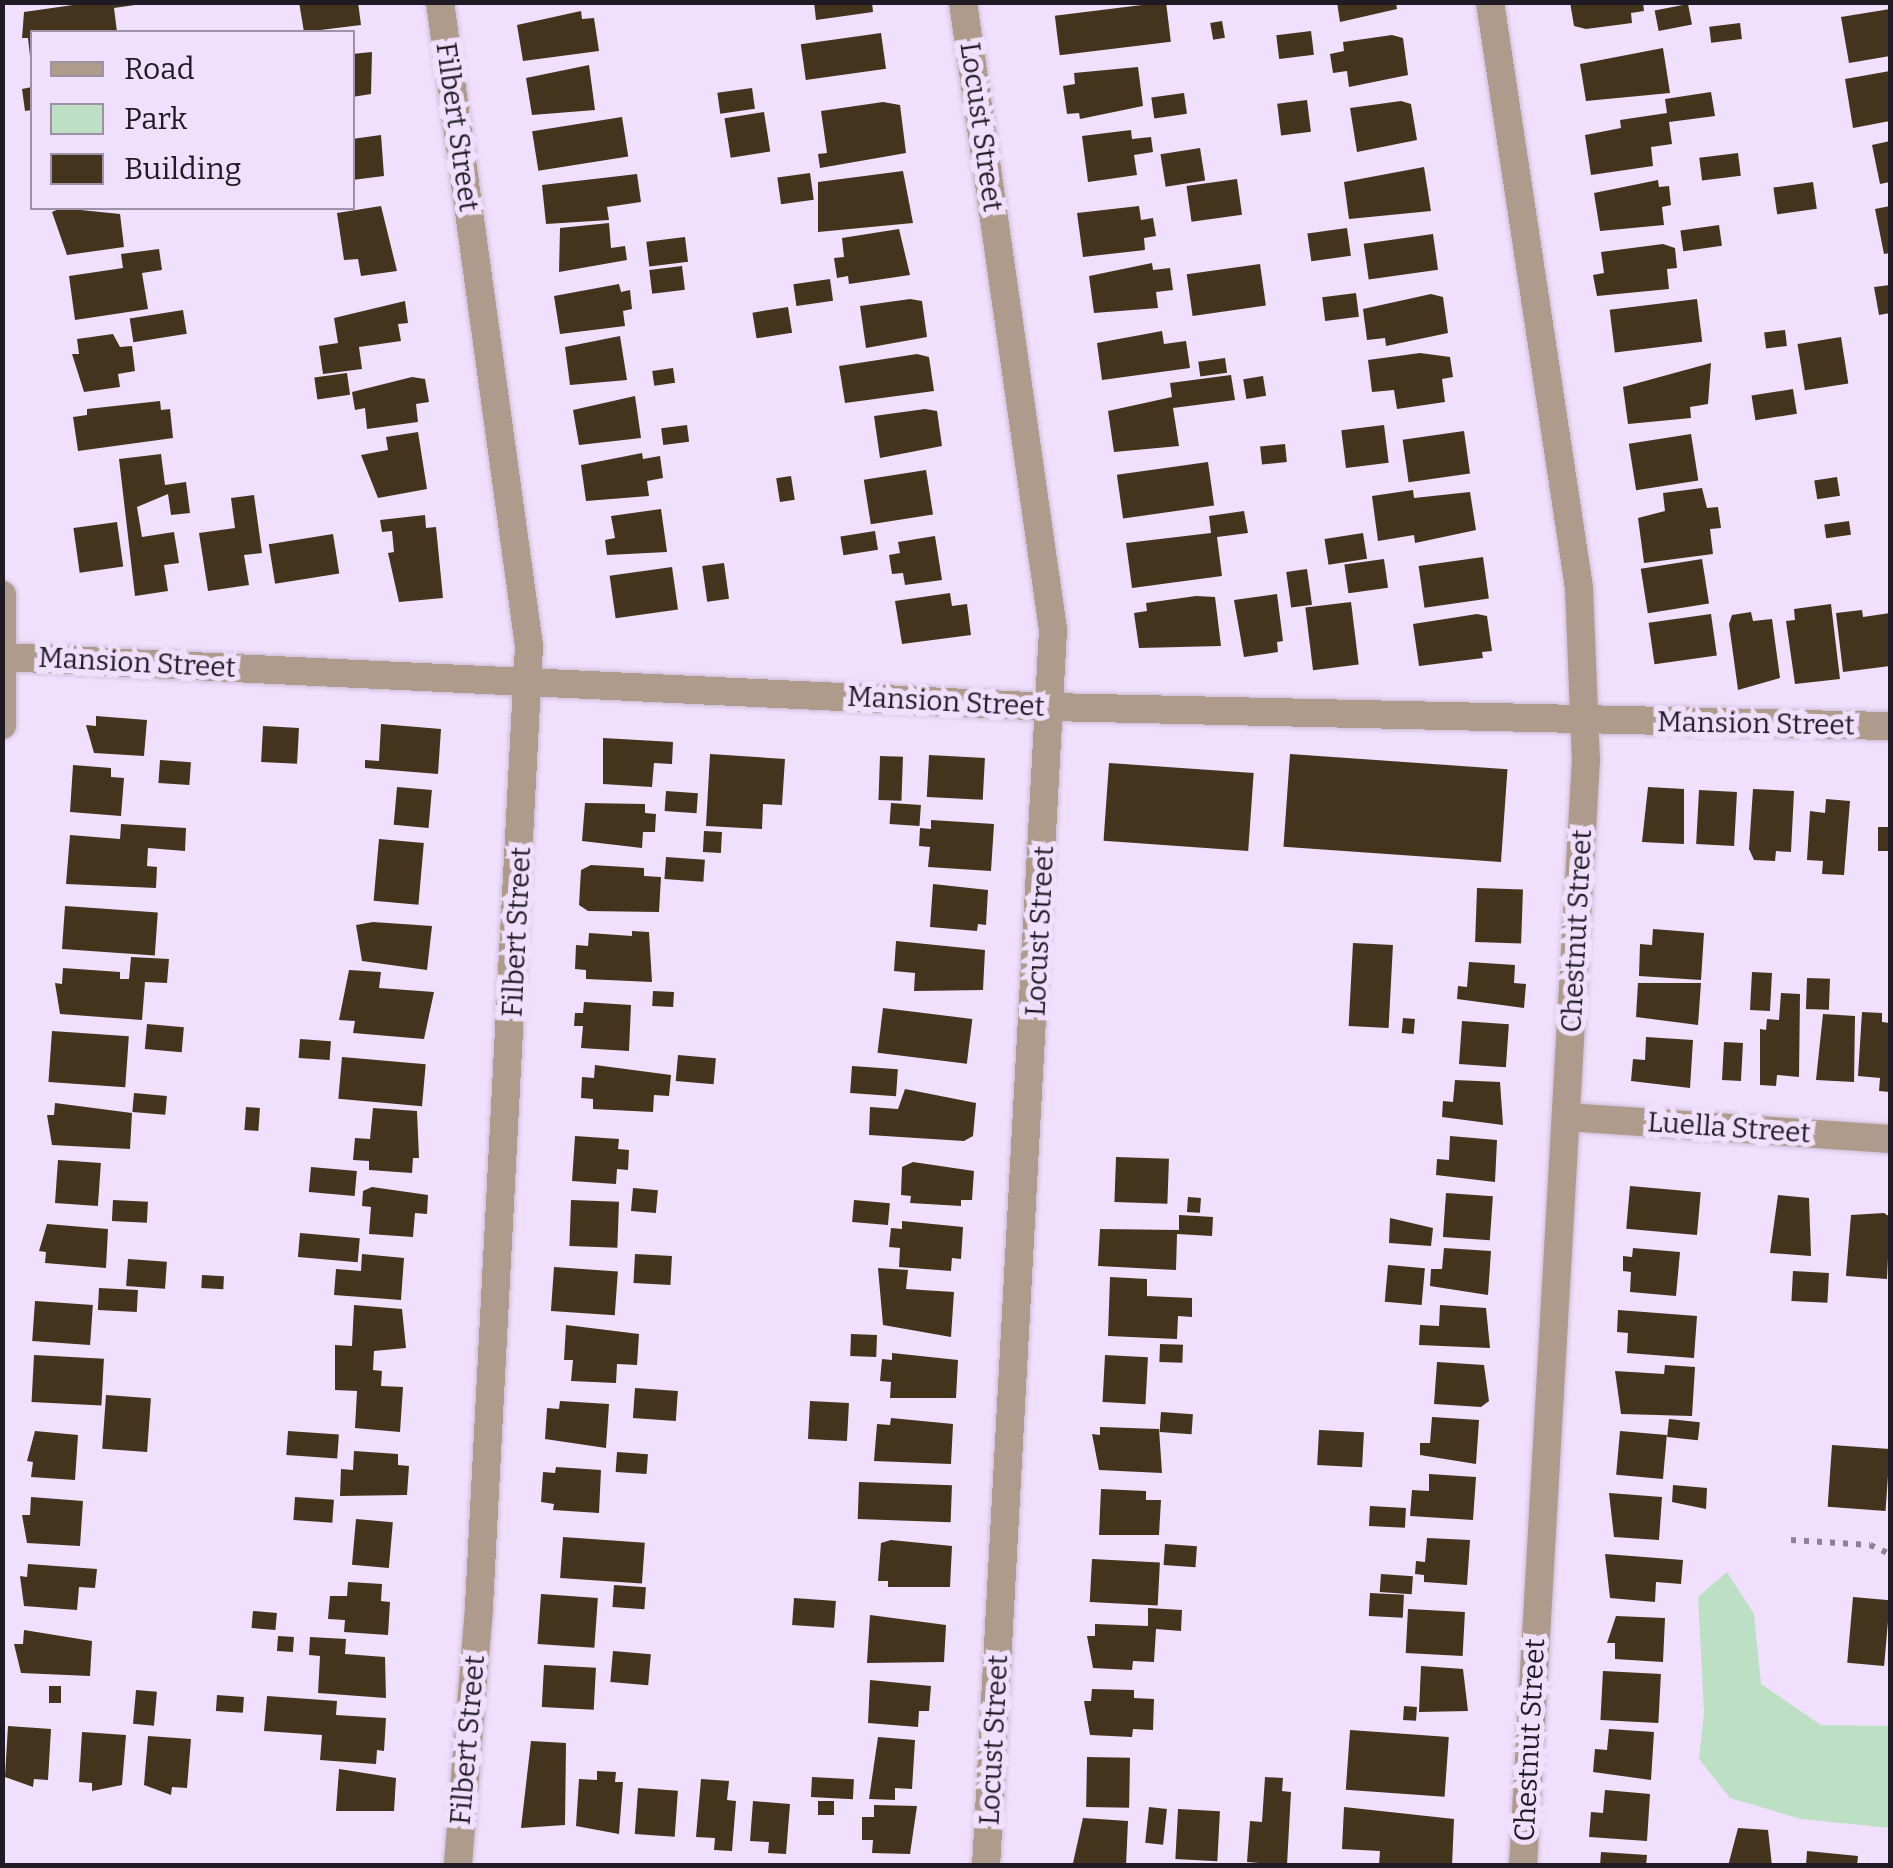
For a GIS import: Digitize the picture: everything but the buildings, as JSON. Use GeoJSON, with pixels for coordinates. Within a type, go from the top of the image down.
{"type":"FeatureCollection","features":[{"type":"Feature","properties":{"kind":"street","name":"Filbert Street"},"geometry":{"type":"LineString","coordinates":[[440,2],[524,606],[528,681],[479,1608],[458,1866]]}},
{"type":"Feature","properties":{"kind":"street","name":"Locust Street"},"geometry":{"type":"LineString","coordinates":[[963,2],[1053,630],[986,1866]]}},
{"type":"Feature","properties":{"kind":"street","name":"Chestnut Street"},"geometry":{"type":"LineString","coordinates":[[1490,2],[1579,588],[1584,720],[1567,1117],[1523,1866]]}},
{"type":"Feature","properties":{"kind":"street"},"geometry":{"type":"LineString","coordinates":[[2,595],[2,725]]}},
{"type":"Feature","properties":{"kind":"street","name":"Mansion Street"},"geometry":{"type":"LineString","coordinates":[[4,657],[1050,707],[1890,726]]}},
{"type":"Feature","properties":{"kind":"street","name":"Luella Street"},"geometry":{"type":"LineString","coordinates":[[1567,1117],[1890,1140]]}},
{"type":"Feature","properties":{"kind":"path"},"geometry":{"type":"LineString","coordinates":[[1790,1540],[1870,1545],[1890,1554]]}},
{"type":"Feature","properties":{"kind":"green space"},"geometry":{"type":"Polygon","coordinates":[[[1727,1572],[1754,1614],[1761,1684],[1821,1725],[1890,1726],[1890,1828],[1801,1819],[1730,1798],[1699,1759],[1704,1712],[1698,1597],[1727,1572]]]}}]}
